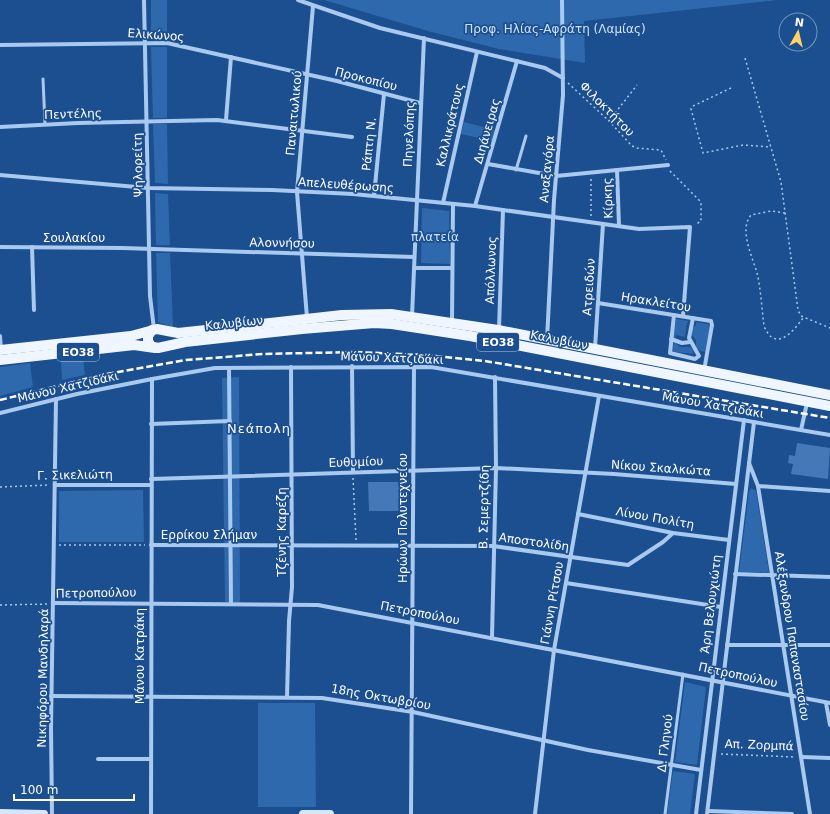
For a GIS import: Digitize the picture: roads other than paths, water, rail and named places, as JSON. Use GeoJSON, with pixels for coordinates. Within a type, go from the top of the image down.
{"type":"FeatureCollection","features":[{"type":"Feature","properties":{"kind":"main road","name":"Καλυβίων"},"geometry":{"type":"LineString","coordinates":[[0,350],[131,336],[157,330],[181,333],[307,318],[363,314],[412,316],[498,330],[830,395]]}},
{"type":"Feature","properties":{"kind":"main road","name":"Καλυβίων"},"geometry":{"type":"LineString","coordinates":[[0,360],[134,345],[159,347],[185,342],[332,326],[374,323],[470,336],[830,406]]}},
{"type":"Feature","properties":{"kind":"main road"},"geometry":{"type":"LineString","coordinates":[[157,330],[168,338],[166,344],[159,347],[150,345],[148,340],[149,334],[157,330]]}},
{"type":"Feature","properties":{"kind":"street","name":"Ψηλορείτη"},"geometry":{"type":"LineString","coordinates":[[144,0],[148,249],[151,314],[157,330]]}},
{"type":"Feature","properties":{"kind":"street"},"geometry":{"type":"LineString","coordinates":[[298,0],[380,28],[545,68],[563,78]]}},
{"type":"Feature","properties":{"kind":"street","name":"Αναξαγόρα"},"geometry":{"type":"LineString","coordinates":[[547,340],[553,217],[562,115],[562,0]]}},
{"type":"Feature","properties":{"kind":"street","name":"Παναιτωλικού"},"geometry":{"type":"LineString","coordinates":[[307,318],[297,192],[313,6]]}},
{"type":"Feature","properties":{"kind":"street","name":"Πηνελόπης"},"geometry":{"type":"LineString","coordinates":[[411,327],[424,38]]}},
{"type":"Feature","properties":{"kind":"street","name":"Ελικώνος"},"geometry":{"type":"LineString","coordinates":[[0,45],[145,42],[180,45],[307,75]]}},
{"type":"Feature","properties":{"kind":"street","name":"Καλλικράτους"},"geometry":{"type":"LineString","coordinates":[[443,203],[477,52]]}},
{"type":"Feature","properties":{"kind":"street"},"geometry":{"type":"LineString","coordinates":[[226,120],[231,57]]}},
{"type":"Feature","properties":{"kind":"street","name":"Διηάνειρας"},"geometry":{"type":"LineString","coordinates":[[475,206],[517,61]]}},
{"type":"Feature","properties":{"kind":"street","name":"Προκοπίου"},"geometry":{"type":"LineString","coordinates":[[307,75],[420,103]]}},
{"type":"Feature","properties":{"kind":"street","name":"Ράπτη Ν."},"geometry":{"type":"LineString","coordinates":[[374,196],[384,94]]}},
{"type":"Feature","properties":{"kind":"street","name":"Πεντέλης"},"geometry":{"type":"LineString","coordinates":[[0,127],[45,124],[226,120],[302,129],[352,137]]}},
{"type":"Feature","properties":{"kind":"street"},"geometry":{"type":"LineString","coordinates":[[488,164],[556,176],[668,165]]}},
{"type":"Feature","properties":{"kind":"street","name":"Κίρκης"},"geometry":{"type":"LineString","coordinates":[[617,170],[619,226]]}},
{"type":"Feature","properties":{"kind":"street","name":"Απελευθέρωσης"},"geometry":{"type":"LineString","coordinates":[[0,175],[148,188],[297,192],[374,196],[475,206],[592,223],[647,229],[690,227],[683,316]]}},
{"type":"Feature","properties":{"kind":"street"},"geometry":{"type":"LineString","coordinates":[[452,322],[453,204]]}},
{"type":"Feature","properties":{"kind":"street","name":"Απόλλωνος"},"geometry":{"type":"LineString","coordinates":[[498,330],[503,210]]}},
{"type":"Feature","properties":{"kind":"street","name":"Ατρειδών"},"geometry":{"type":"LineString","coordinates":[[595,350],[603,224]]}},
{"type":"Feature","properties":{"kind":"street","name":"Σουλακίου"},"geometry":{"type":"LineString","coordinates":[[0,247],[148,249]]}},
{"type":"Feature","properties":{"kind":"street"},"geometry":{"type":"LineString","coordinates":[[32,248],[34,310]]}},
{"type":"Feature","properties":{"kind":"street","name":"Αλοννήσου"},"geometry":{"type":"LineString","coordinates":[[148,249],[414,257]]}},
{"type":"Feature","properties":{"kind":"street"},"geometry":{"type":"LineString","coordinates":[[414,268],[452,268]]}},
{"type":"Feature","properties":{"kind":"street","name":"Ηρακλείτου"},"geometry":{"type":"LineString","coordinates":[[598,303],[711,321],[712,325],[704,371]]}},
{"type":"Feature","properties":{"kind":"street"},"geometry":{"type":"LineString","coordinates":[[674,315],[670,353],[695,359],[699,358],[699,354],[690,342],[690,330],[693,318]]}},
{"type":"Feature","properties":{"kind":"street"},"geometry":{"type":"LineString","coordinates":[[0,336],[0,350]]}},
{"type":"Feature","properties":{"kind":"street"},"geometry":{"type":"LineString","coordinates":[[671,339],[682,343],[690,342]]}},
{"type":"Feature","properties":{"kind":"street"},"geometry":{"type":"LineString","coordinates":[[352,366],[353,472]]}},
{"type":"Feature","properties":{"kind":"street","name":"Μάνου Χατζιδάκι"},"geometry":{"type":"LineString","coordinates":[[0,413],[56,399],[200,370],[229,368],[414,366],[435,367],[830,435]]}},
{"type":"Feature","properties":{"kind":"street","name":"Ηρώων Πολυτεχνείου"},"geometry":{"type":"LineString","coordinates":[[411,814],[413,712],[412,545],[414,366]]}},
{"type":"Feature","properties":{"kind":"street","name":"Τζένης Καρέζη"},"geometry":{"type":"LineString","coordinates":[[287,697],[292,545],[291,367]]}},
{"type":"Feature","properties":{"kind":"street"},"geometry":{"type":"LineString","coordinates":[[229,368],[231,604]]}},
{"type":"Feature","properties":{"kind":"street","name":"Β. Σεμερτζίδη"},"geometry":{"type":"LineString","coordinates":[[492,637],[496,468],[495,377]]}},
{"type":"Feature","properties":{"kind":"street","name":"Μάνου Κατράκη"},"geometry":{"type":"LineString","coordinates":[[151,814],[150,603],[152,379]]}},
{"type":"Feature","properties":{"kind":"street","name":"Γιάννη Ρίτσου"},"geometry":{"type":"LineString","coordinates":[[535,814],[554,650],[599,396]]}},
{"type":"Feature","properties":{"kind":"street","name":"Νικηφόρου Μανδηλαρά"},"geometry":{"type":"LineString","coordinates":[[52,814],[51,696],[55,545],[56,399]]}},
{"type":"Feature","properties":{"kind":"street"},"geometry":{"type":"LineString","coordinates":[[801,430],[807,402]]}},
{"type":"Feature","properties":{"kind":"street","name":"Άρη Βελουχιώτη"},"geometry":{"type":"LineString","coordinates":[[696,814],[744,420]]}},
{"type":"Feature","properties":{"kind":"street"},"geometry":{"type":"LineString","coordinates":[[151,424],[230,421]]}},
{"type":"Feature","properties":{"kind":"street","name":"Άρη Βελουχιώτη"},"geometry":{"type":"LineString","coordinates":[[708,813],[754,422]]}},
{"type":"Feature","properties":{"kind":"street","name":"Αλέξανδρου Παπαναστασίου"},"geometry":{"type":"LineString","coordinates":[[749,463],[758,486],[785,645],[810,814]]}},
{"type":"Feature","properties":{"kind":"street","name":"Ευθυμίου"},"geometry":{"type":"LineString","coordinates":[[151,479],[496,468],[585,473]]}},
{"type":"Feature","properties":{"kind":"street","name":"Νίκου Σκαλκώτα"},"geometry":{"type":"LineString","coordinates":[[585,473],[736,484]]}},
{"type":"Feature","properties":{"kind":"street","name":"Γ. Σικελιώτη"},"geometry":{"type":"LineString","coordinates":[[56,485],[151,484]]}},
{"type":"Feature","properties":{"kind":"street"},"geometry":{"type":"LineString","coordinates":[[758,486],[830,491]]}},
{"type":"Feature","properties":{"kind":"street","name":"Λίνου Πολίτη"},"geometry":{"type":"LineString","coordinates":[[578,514],[673,533],[729,540]]}},
{"type":"Feature","properties":{"kind":"street","name":"Αποστολίδη"},"geometry":{"type":"LineString","coordinates":[[412,545],[493,546],[628,565],[663,542],[673,533]]}},
{"type":"Feature","properties":{"kind":"street","name":"Ερρίκου Σλήμαν"},"geometry":{"type":"LineString","coordinates":[[151,545],[412,545]]}},
{"type":"Feature","properties":{"kind":"street"},"geometry":{"type":"LineString","coordinates":[[735,574],[830,577]]}},
{"type":"Feature","properties":{"kind":"street"},"geometry":{"type":"LineString","coordinates":[[566,583],[721,607]]}},
{"type":"Feature","properties":{"kind":"street","name":"Πετροπούλου"},"geometry":{"type":"LineString","coordinates":[[54,603],[291,604],[323,606],[492,637],[828,703]]}},
{"type":"Feature","properties":{"kind":"street"},"geometry":{"type":"LineString","coordinates":[[727,645],[830,645]]}},
{"type":"Feature","properties":{"kind":"street","name":"18ης Οκτωβρίου"},"geometry":{"type":"LineString","coordinates":[[51,696],[322,698],[413,712],[544,741],[701,770]]}},
{"type":"Feature","properties":{"kind":"street"},"geometry":{"type":"LineString","coordinates":[[828,703],[830,725]]}},
{"type":"Feature","properties":{"kind":"street","name":"Απ. Ζορμπά"},"geometry":{"type":"LineString","coordinates":[[802,757],[830,758]]}},
{"type":"Feature","properties":{"kind":"street"},"geometry":{"type":"LineString","coordinates":[[98,759],[150,758]]}},
{"type":"Feature","properties":{"kind":"street"},"geometry":{"type":"LineString","coordinates":[[0,813],[44,814]]}},
{"type":"Feature","properties":{"kind":"street"},"geometry":{"type":"LineString","coordinates":[[708,813],[792,814]]}},
{"type":"Feature","properties":{"kind":"street"},"geometry":{"type":"LineString","coordinates":[[302,814],[330,814]]}},
{"type":"Feature","properties":{"kind":"lane"},"geometry":{"type":"LineString","coordinates":[[43,79],[45,124]]}},
{"type":"Feature","properties":{"kind":"lane"},"geometry":{"type":"LineString","coordinates":[[516,170],[526,136]]}},
{"type":"Feature","properties":{"kind":"lane","name":"Δ. Γληνού"},"geometry":{"type":"LineString","coordinates":[[665,814],[683,674]]}},
{"type":"Feature","properties":{"kind":"railway"},"geometry":{"type":"LineString","coordinates":[[0,400],[107,374],[186,360],[263,354],[355,352],[426,355],[485,361],[830,418]]}},
{"type":"Feature","properties":{"kind":"district","name":"Νεάπολη"},"geometry":{"type":"Point","coordinates":[259,428]}},
{"type":"Feature","properties":{"kind":"park label","name":"Προφ. Ηλίας-Αφράτη (Λαμίας)"},"geometry":{"type":"Point","coordinates":[555,29]}},
{"type":"Feature","properties":{"kind":"park label","name":"πλατεία"},"geometry":{"type":"Point","coordinates":[435,237]}}]}
